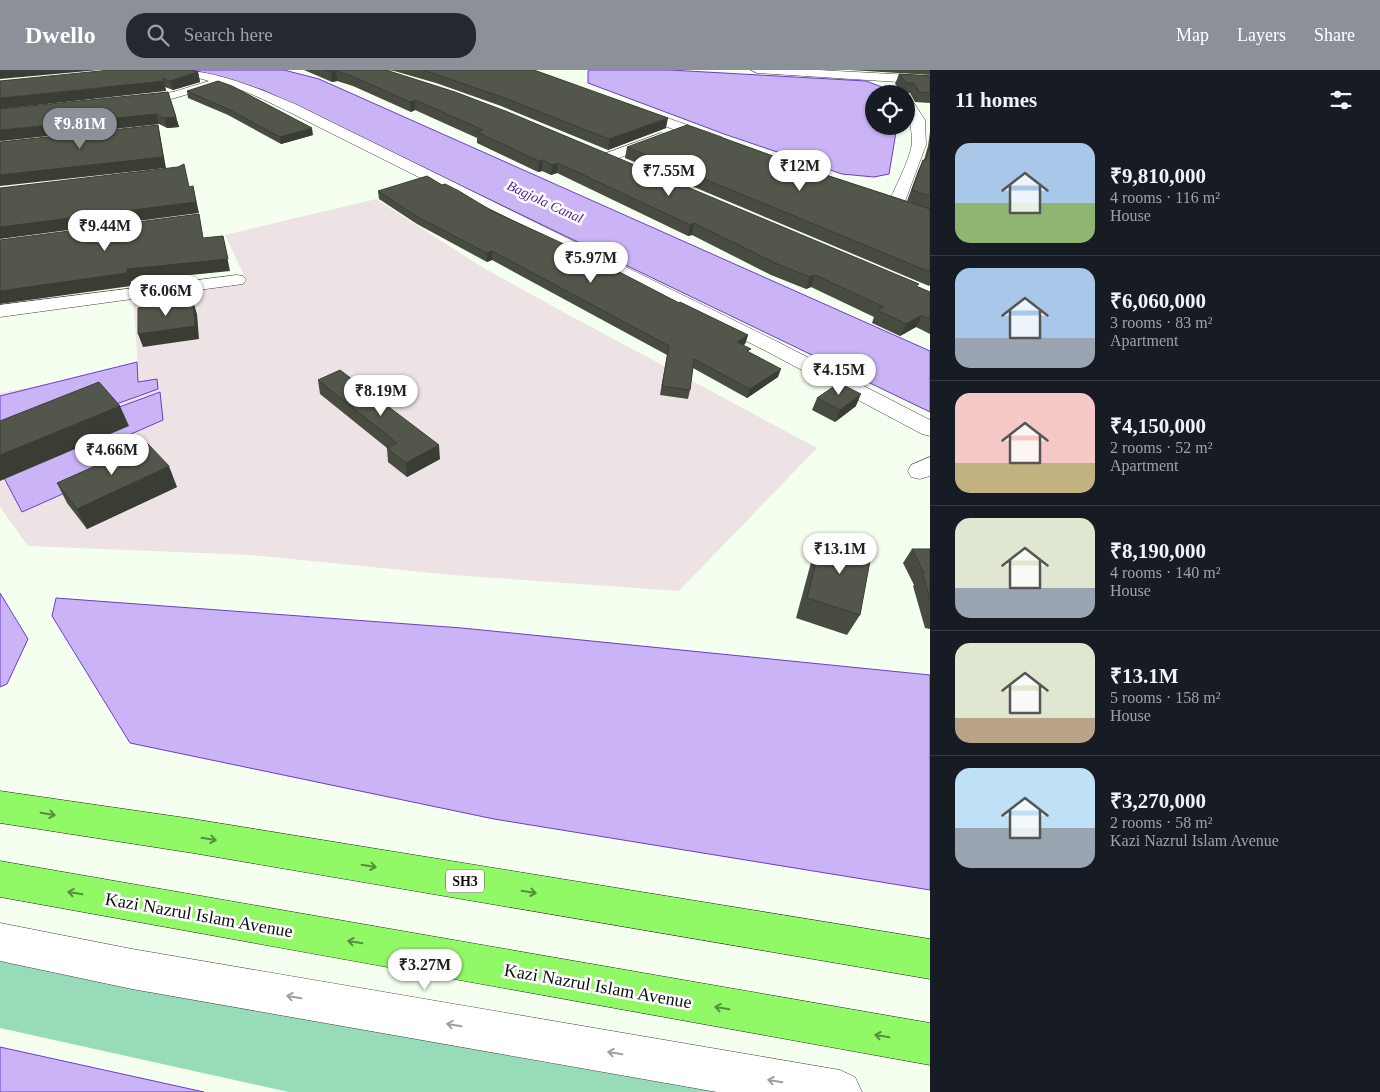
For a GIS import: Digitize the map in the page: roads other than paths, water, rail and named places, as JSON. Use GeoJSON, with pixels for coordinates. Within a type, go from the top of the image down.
{"type":"FeatureCollection","features":[{"type":"Feature","properties":{"kind":"main road","name":"SH3"},"geometry":{"type":"LineString","coordinates":[[0,807],[193,836],[930,959]]}},
{"type":"Feature","properties":{"kind":"main road","name":"Kazi Nazrul Islam Avenue"},"geometry":{"type":"LineString","coordinates":[[0,879],[930,1044]]}},
{"type":"Feature","properties":{"kind":"street"},"geometry":{"type":"LineString","coordinates":[[181,70],[243,87],[290,107],[771,346],[930,429]]}},
{"type":"Feature","properties":{"kind":"street"},"geometry":{"type":"LineString","coordinates":[[757,70],[930,80]]}},
{"type":"Feature","properties":{"kind":"street"},"geometry":{"type":"LineString","coordinates":[[869,70],[890,85]]}},
{"type":"Feature","properties":{"kind":"street"},"geometry":{"type":"LineString","coordinates":[[115,103],[174,96],[222,81]]}},
{"type":"Feature","properties":{"kind":"street"},"geometry":{"type":"LineString","coordinates":[[621,105],[732,146]]}},
{"type":"Feature","properties":{"kind":"street"},"geometry":{"type":"LineString","coordinates":[[880,199],[901,206],[924,126],[915,115]]}},
{"type":"Feature","properties":{"kind":"street"},"geometry":{"type":"LineString","coordinates":[[606,158],[684,128]]}},
{"type":"Feature","properties":{"kind":"street"},"geometry":{"type":"LineString","coordinates":[[589,151],[623,166]]}},
{"type":"Feature","properties":{"kind":"street"},"geometry":{"type":"LineString","coordinates":[[0,311],[237,280]]}},
{"type":"Feature","properties":{"kind":"street"},"geometry":{"type":"LineString","coordinates":[[0,942],[132,969],[840,1092]]}},
{"type":"Feature","properties":{"kind":"water","name":"Bagjola Canal"},"geometry":{"type":"Polygon","coordinates":[[[193,70],[284,70],[319,79],[930,351],[930,412],[263,90],[193,70]]]}},
{"type":"Feature","properties":{"kind":"water"},"geometry":{"type":"Polygon","coordinates":[[[670,70],[866,81],[877,85],[865,85],[865,135],[896,135],[889,174],[874,177],[842,174],[724,134],[588,83],[588,71],[670,70]]]}},
{"type":"Feature","properties":{"kind":"water"},"geometry":{"type":"Polygon","coordinates":[[[137,362],[138,382],[157,379],[158,389],[0,446],[0,396],[137,362]]]}},
{"type":"Feature","properties":{"kind":"water"},"geometry":{"type":"Polygon","coordinates":[[[160,392],[163,420],[122,438],[139,460],[22,512],[0,470],[0,451],[160,392]]]}},
{"type":"Feature","properties":{"kind":"water"},"geometry":{"type":"Polygon","coordinates":[[[0,593],[28,639],[7,684],[0,687],[0,593]]]}},
{"type":"Feature","properties":{"kind":"water"},"geometry":{"type":"Polygon","coordinates":[[[56,598],[462,628],[930,675],[930,890],[494,819],[130,743],[52,616],[56,598]]]}},
{"type":"Feature","properties":{"kind":"water"},"geometry":{"type":"Polygon","coordinates":[[[0,1047],[204,1092],[0,1092],[0,1047]]]}}]}
